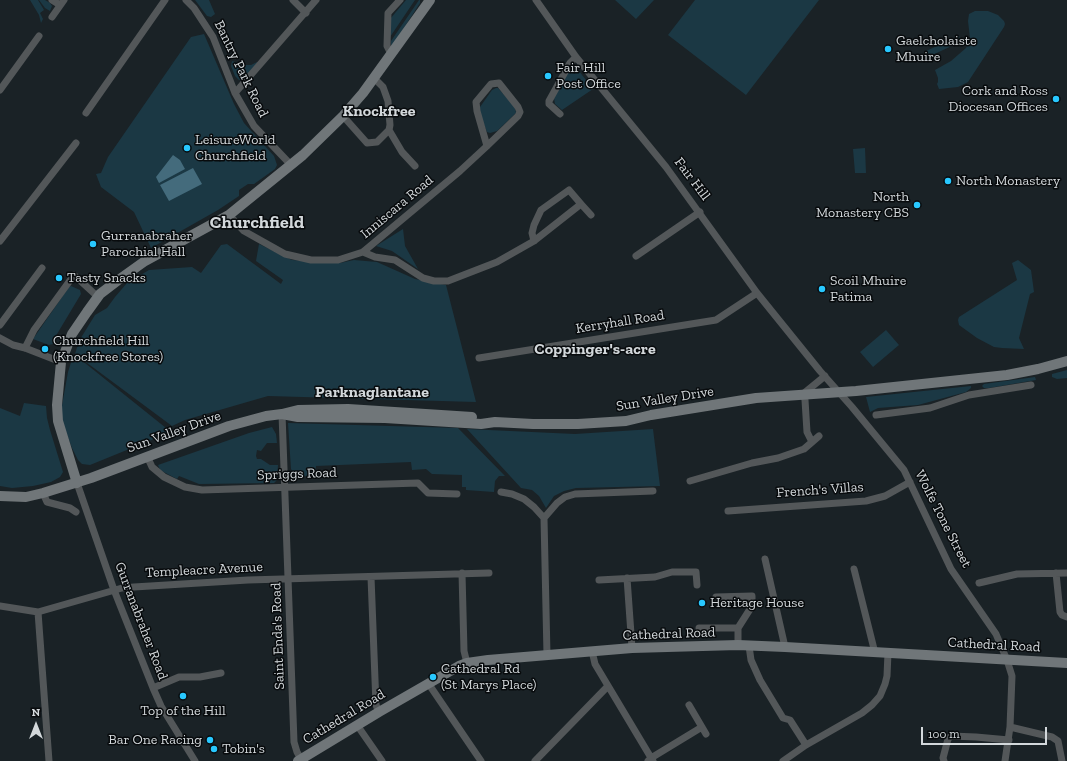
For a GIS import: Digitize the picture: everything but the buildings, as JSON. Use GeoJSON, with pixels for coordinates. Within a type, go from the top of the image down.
{"type":"FeatureCollection","features":[{"type":"Feature","properties":{"kind":"street"},"geometry":{"type":"LineString","coordinates":[[52,0],[62,2],[52,17]]}},
{"type":"Feature","properties":{"kind":"street"},"geometry":{"type":"LineString","coordinates":[[86,113],[165,0]]}},
{"type":"Feature","properties":{"kind":"street","name":"Bantry Park Road"},"geometry":{"type":"LineString","coordinates":[[186,0],[197,12],[213,37],[235,93],[254,126],[290,165]]}},
{"type":"Feature","properties":{"kind":"street"},"geometry":{"type":"LineString","coordinates":[[293,0],[306,13]]}},
{"type":"Feature","properties":{"kind":"street"},"geometry":{"type":"LineString","coordinates":[[235,93],[316,0]]}},
{"type":"Feature","properties":{"kind":"street"},"geometry":{"type":"LineString","coordinates":[[391,54],[387,46],[388,13],[400,0]]}},
{"type":"Feature","properties":{"kind":"street"},"geometry":{"type":"LineString","coordinates":[[76,483],[58,421],[56,405],[61,362],[72,334],[98,297],[134,268],[229,215],[290,165],[343,116],[374,78],[429,0]]}},
{"type":"Feature","properties":{"kind":"street","name":"Fair Hill"},"geometry":{"type":"LineString","coordinates":[[536,0],[576,57],[666,166],[757,293],[824,376],[839,392]]}},
{"type":"Feature","properties":{"kind":"street"},"geometry":{"type":"LineString","coordinates":[[0,90],[40,36]]}},
{"type":"Feature","properties":{"kind":"street"},"geometry":{"type":"LineString","coordinates":[[560,114],[549,104],[549,101],[570,63],[576,57]]}},
{"type":"Feature","properties":{"kind":"street"},"geometry":{"type":"LineString","coordinates":[[343,116],[367,143],[377,142],[389,130],[390,124],[388,101],[383,87],[374,78]]}},
{"type":"Feature","properties":{"kind":"street","name":"Inniscara Road"},"geometry":{"type":"LineString","coordinates":[[229,215],[244,232],[284,254],[311,260],[338,260],[363,252],[460,171],[487,146],[518,116],[520,112],[518,107],[499,84],[491,84],[476,102],[477,111],[487,146]]}},
{"type":"Feature","properties":{"kind":"street"},"geometry":{"type":"LineString","coordinates":[[389,130],[402,152],[415,166]]}},
{"type":"Feature","properties":{"kind":"street"},"geometry":{"type":"LineString","coordinates":[[0,241],[76,143]]}},
{"type":"Feature","properties":{"kind":"street"},"geometry":{"type":"LineString","coordinates":[[534,241],[532,233],[541,210],[569,190],[591,215]]}},
{"type":"Feature","properties":{"kind":"street"},"geometry":{"type":"LineString","coordinates":[[363,252],[395,260],[423,278],[434,281],[448,281],[498,262],[534,241],[581,204]]}},
{"type":"Feature","properties":{"kind":"street"},"geometry":{"type":"LineString","coordinates":[[636,256],[700,212]]}},
{"type":"Feature","properties":{"kind":"street"},"geometry":{"type":"LineString","coordinates":[[0,325],[42,268]]}},
{"type":"Feature","properties":{"kind":"street"},"geometry":{"type":"LineString","coordinates":[[25,348],[34,330],[74,275],[98,297]]}},
{"type":"Feature","properties":{"kind":"street","name":"Kerryhall Road"},"geometry":{"type":"LineString","coordinates":[[480,358],[716,320],[757,293]]}},
{"type":"Feature","properties":{"kind":"street"},"geometry":{"type":"LineString","coordinates":[[0,338],[13,345],[61,362]]}},
{"type":"Feature","properties":{"kind":"street","name":"Sun Valley Drive"},"geometry":{"type":"LineString","coordinates":[[0,496],[26,497],[43,493],[76,483],[229,426],[266,416],[282,414],[298,417],[378,414],[481,424],[495,422],[578,424],[626,421],[651,415],[740,401],[975,379],[1038,369],[1067,361]]}},
{"type":"Feature","properties":{"kind":"street"},"geometry":{"type":"LineString","coordinates":[[812,442],[807,432],[805,400],[803,394],[824,376]]}},
{"type":"Feature","properties":{"kind":"street"},"geometry":{"type":"LineString","coordinates":[[975,379],[977,393]]}},
{"type":"Feature","properties":{"kind":"street"},"geometry":{"type":"LineString","coordinates":[[876,415],[918,410],[977,393],[1031,385]]}},
{"type":"Feature","properties":{"kind":"street","name":"Wolfe Tone Street"},"geometry":{"type":"LineString","coordinates":[[839,392],[896,460],[910,482],[951,569],[996,634],[1012,676],[1009,740],[1005,761]]}},
{"type":"Feature","properties":{"kind":"street","name":"Saint Enda's Road"},"geometry":{"type":"LineString","coordinates":[[282,414],[294,742],[300,760]]}},
{"type":"Feature","properties":{"kind":"street"},"geometry":{"type":"LineString","coordinates":[[690,481],[752,463],[778,458],[804,449],[819,436]]}},
{"type":"Feature","properties":{"kind":"street","name":"Spriggs Road"},"geometry":{"type":"LineString","coordinates":[[147,456],[152,466],[164,477],[186,487],[202,490],[418,483],[428,493],[456,494]]}},
{"type":"Feature","properties":{"kind":"street","name":"French's Villas"},"geometry":{"type":"LineString","coordinates":[[728,511],[866,501],[884,496],[910,482]]}},
{"type":"Feature","properties":{"kind":"street","name":"Gurranabraher Road"},"geometry":{"type":"LineString","coordinates":[[76,483],[114,590],[153,688],[161,706],[195,761]]}},
{"type":"Feature","properties":{"kind":"street"},"geometry":{"type":"LineString","coordinates":[[547,655],[544,518],[557,502],[565,497],[575,494],[653,491]]}},
{"type":"Feature","properties":{"kind":"street"},"geometry":{"type":"LineString","coordinates":[[501,492],[512,494],[524,499],[544,518]]}},
{"type":"Feature","properties":{"kind":"street"},"geometry":{"type":"LineString","coordinates":[[43,493],[47,502],[70,508],[76,512]]}},
{"type":"Feature","properties":{"kind":"street"},"geometry":{"type":"LineString","coordinates":[[766,559],[784,647]]}},
{"type":"Feature","properties":{"kind":"street"},"geometry":{"type":"LineString","coordinates":[[854,569],[875,653]]}},
{"type":"Feature","properties":{"kind":"street","name":"Templeacre Avenue"},"geometry":{"type":"LineString","coordinates":[[0,606],[38,612],[114,590],[134,587],[289,579],[488,572]]}},
{"type":"Feature","properties":{"kind":"street"},"geometry":{"type":"LineString","coordinates":[[599,580],[655,577],[672,572],[696,572],[697,585]]}},
{"type":"Feature","properties":{"kind":"street"},"geometry":{"type":"LineString","coordinates":[[462,573],[464,651],[466,663]]}},
{"type":"Feature","properties":{"kind":"street"},"geometry":{"type":"LineString","coordinates":[[1056,573],[1060,612],[1067,618]]}},
{"type":"Feature","properties":{"kind":"street"},"geometry":{"type":"LineString","coordinates":[[979,583],[1017,574],[1067,573]]}},
{"type":"Feature","properties":{"kind":"street"},"geometry":{"type":"LineString","coordinates":[[371,577],[376,705],[379,712]]}},
{"type":"Feature","properties":{"kind":"street"},"geometry":{"type":"LineString","coordinates":[[627,578],[632,648]]}},
{"type":"Feature","properties":{"kind":"street"},"geometry":{"type":"LineString","coordinates":[[716,597],[752,596],[752,606],[738,628],[738,645]]}},
{"type":"Feature","properties":{"kind":"street"},"geometry":{"type":"LineString","coordinates":[[38,612],[49,761]]}},
{"type":"Feature","properties":{"kind":"street"},"geometry":{"type":"LineString","coordinates":[[699,628],[738,628]]}},
{"type":"Feature","properties":{"kind":"street","name":"Cathedral Road"},"geometry":{"type":"LineString","coordinates":[[300,760],[428,683],[466,663],[632,648],[738,645],[1067,664]]}},
{"type":"Feature","properties":{"kind":"street"},"geometry":{"type":"LineString","coordinates":[[749,646],[751,660],[760,680],[783,718],[790,720],[806,745]]}},
{"type":"Feature","properties":{"kind":"street"},"geometry":{"type":"LineString","coordinates":[[592,651],[595,664],[650,760],[702,726]]}},
{"type":"Feature","properties":{"kind":"street"},"geometry":{"type":"LineString","coordinates":[[783,761],[806,745],[862,713],[872,705],[880,696],[885,684],[887,676],[888,653]]}},
{"type":"Feature","properties":{"kind":"street"},"geometry":{"type":"LineString","coordinates":[[153,688],[179,677],[200,677],[221,673]]}},
{"type":"Feature","properties":{"kind":"street"},"geometry":{"type":"LineString","coordinates":[[428,683],[481,761]]}},
{"type":"Feature","properties":{"kind":"street"},"geometry":{"type":"LineString","coordinates":[[535,761],[608,686]]}},
{"type":"Feature","properties":{"kind":"street"},"geometry":{"type":"LineString","coordinates":[[689,705],[706,734]]}},
{"type":"Feature","properties":{"kind":"street"},"geometry":{"type":"LineString","coordinates":[[357,725],[382,761]]}},
{"type":"Feature","properties":{"kind":"street"},"geometry":{"type":"LineString","coordinates":[[1010,727],[1052,737],[1058,741],[1066,742]]}},
{"type":"Feature","properties":{"kind":"street"},"geometry":{"type":"LineString","coordinates":[[944,761],[943,758],[948,739],[952,736],[1009,740]]}},
{"type":"Feature","properties":{"kind":"street"},"geometry":{"type":"LineString","coordinates":[[1058,741],[1062,761]]}},
{"type":"Feature","properties":{"kind":"shaded area"},"geometry":{"type":"Polygon","coordinates":[[[30,0],[38,0],[44,10],[40,13],[43,19],[41,23],[39,15],[30,0]]]}},
{"type":"Feature","properties":{"kind":"shaded area"},"geometry":{"type":"Polygon","coordinates":[[[39,0],[45,0],[50,3],[52,6],[50,11],[45,8],[39,0]]]}},
{"type":"Feature","properties":{"kind":"shaded area"},"geometry":{"type":"Polygon","coordinates":[[[195,0],[209,0],[215,14],[211,17],[207,16],[195,0]]]}},
{"type":"Feature","properties":{"kind":"shaded area"},"geometry":{"type":"Polygon","coordinates":[[[406,0],[415,0],[390,37],[390,19],[406,0]]]}},
{"type":"Feature","properties":{"kind":"shaded area"},"geometry":{"type":"Polygon","coordinates":[[[419,0],[420,3],[391,48],[391,41],[419,0]]]}},
{"type":"Feature","properties":{"kind":"shaded area"},"geometry":{"type":"Polygon","coordinates":[[[615,0],[654,0],[636,19],[615,0]]]}},
{"type":"Feature","properties":{"kind":"shaded area"},"geometry":{"type":"Polygon","coordinates":[[[695,0],[819,0],[746,95],[668,35],[695,0]]]}},
{"type":"Feature","properties":{"kind":"shaded area"},"geometry":{"type":"Polygon","coordinates":[[[975,11],[988,11],[998,15],[1004,21],[1004,27],[968,82],[958,87],[939,89],[937,84],[938,78],[935,70],[951,61],[966,48],[970,38],[968,21],[969,14],[975,11]]]}},
{"type":"Feature","properties":{"kind":"shaded area"},"geometry":{"type":"Polygon","coordinates":[[[204,34],[234,104],[244,123],[274,156],[277,165],[275,169],[254,184],[248,184],[239,190],[239,196],[218,210],[151,248],[134,212],[101,187],[96,174],[101,173],[108,157],[191,37],[204,34]]]}},
{"type":"Feature","properties":{"kind":"shaded area"},"geometry":{"type":"Polygon","coordinates":[[[959,36],[960,41],[956,44],[928,57],[926,51],[959,36]]]}},
{"type":"Feature","properties":{"kind":"shaded area"},"geometry":{"type":"Polygon","coordinates":[[[232,61],[245,65],[257,63],[243,80],[239,80],[235,76],[231,66],[232,61]]]}},
{"type":"Feature","properties":{"kind":"shaded area"},"geometry":{"type":"Polygon","coordinates":[[[575,66],[593,89],[562,110],[555,104],[554,98],[571,67],[575,66]]]}},
{"type":"Feature","properties":{"kind":"shaded area"},"geometry":{"type":"Polygon","coordinates":[[[498,88],[515,107],[516,113],[497,131],[490,133],[487,132],[480,115],[480,107],[492,90],[498,88]]]}},
{"type":"Feature","properties":{"kind":"shaded area"},"geometry":{"type":"Polygon","coordinates":[[[865,148],[866,173],[855,173],[853,149],[865,148]]]}},
{"type":"Feature","properties":{"kind":"shaded area"},"geometry":{"type":"Polygon","coordinates":[[[173,155],[180,160],[185,169],[159,183],[156,177],[173,155]]]}},
{"type":"Feature","properties":{"kind":"shaded area"},"geometry":{"type":"Polygon","coordinates":[[[193,168],[202,184],[169,201],[160,185],[193,168]]]}},
{"type":"Feature","properties":{"kind":"shaded area"},"geometry":{"type":"Polygon","coordinates":[[[403,229],[405,246],[418,269],[392,251],[376,246],[403,229]]]}},
{"type":"Feature","properties":{"kind":"shaded area"},"geometry":{"type":"Polygon","coordinates":[[[227,244],[281,284],[283,280],[256,261],[259,244],[292,260],[340,263],[354,260],[377,262],[415,279],[446,285],[476,402],[268,396],[185,420],[172,426],[75,354],[79,341],[95,315],[107,308],[127,283],[149,270],[192,267],[201,273],[221,245],[227,244]]]}},
{"type":"Feature","properties":{"kind":"shaded area"},"geometry":{"type":"Polygon","coordinates":[[[1018,260],[1031,270],[1034,292],[1030,294],[1019,338],[1024,349],[994,347],[977,338],[959,325],[958,320],[959,317],[1017,280],[1012,263],[1018,260]]]}},
{"type":"Feature","properties":{"kind":"shaded area"},"geometry":{"type":"Polygon","coordinates":[[[71,286],[80,290],[81,294],[54,339],[56,341],[49,345],[33,339],[69,287],[71,286]]]}},
{"type":"Feature","properties":{"kind":"shaded area"},"geometry":{"type":"Polygon","coordinates":[[[886,330],[899,345],[873,367],[860,352],[886,330]]]}},
{"type":"Feature","properties":{"kind":"shaded area"},"geometry":{"type":"Polygon","coordinates":[[[75,355],[171,432],[90,465],[82,464],[78,460],[72,448],[63,424],[61,411],[68,372],[73,356],[75,355]]]}},
{"type":"Feature","properties":{"kind":"shaded area"},"geometry":{"type":"Polygon","coordinates":[[[1067,370],[1067,378],[1057,379],[1052,377],[1052,374],[1067,370]]]}},
{"type":"Feature","properties":{"kind":"shaded area"},"geometry":{"type":"Polygon","coordinates":[[[1035,377],[1036,380],[989,388],[984,388],[982,386],[984,384],[1035,377]]]}},
{"type":"Feature","properties":{"kind":"shaded area"},"geometry":{"type":"Polygon","coordinates":[[[971,386],[971,388],[966,392],[918,405],[878,408],[870,412],[866,397],[971,386]]]}},
{"type":"Feature","properties":{"kind":"shaded area"},"geometry":{"type":"Polygon","coordinates":[[[24,403],[46,406],[50,430],[63,472],[60,477],[51,482],[33,486],[12,488],[0,486],[0,408],[20,416],[24,403]]]}},
{"type":"Feature","properties":{"kind":"shaded area"},"geometry":{"type":"Polygon","coordinates":[[[288,423],[458,428],[505,476],[499,476],[495,481],[494,492],[466,490],[466,487],[462,487],[462,475],[432,474],[426,469],[412,470],[411,462],[316,466],[315,473],[311,476],[296,477],[291,469],[288,423]]]}},
{"type":"Feature","properties":{"kind":"shaded area"},"geometry":{"type":"Polygon","coordinates":[[[272,427],[276,434],[277,443],[267,443],[261,451],[257,450],[256,456],[257,459],[261,459],[270,465],[278,465],[277,480],[274,483],[199,484],[179,476],[177,479],[160,470],[158,465],[249,433],[272,427]]]}},
{"type":"Feature","properties":{"kind":"shaded area"},"geometry":{"type":"Polygon","coordinates":[[[467,429],[575,434],[653,429],[660,486],[576,488],[564,491],[554,496],[546,508],[539,496],[532,490],[521,488],[467,429]]]}},
{"type":"Feature","properties":{"kind":"place","name":"Gaelcholaiste Mhuire"},"geometry":{"type":"Point","coordinates":[888,49]}},
{"type":"Feature","properties":{"kind":"place","name":"Fair Hill Post Office"},"geometry":{"type":"Point","coordinates":[548,76]}},
{"type":"Feature","properties":{"kind":"place","name":"Cork and Ross Diocesan Offices"},"geometry":{"type":"Point","coordinates":[1056,99]}},
{"type":"Feature","properties":{"kind":"place","name":"LeisureWorld Churchfield"},"geometry":{"type":"Point","coordinates":[187,148]}},
{"type":"Feature","properties":{"kind":"place","name":"North Monastery"},"geometry":{"type":"Point","coordinates":[948,181]}},
{"type":"Feature","properties":{"kind":"place","name":"North Monastery CBS"},"geometry":{"type":"Point","coordinates":[917,205]}},
{"type":"Feature","properties":{"kind":"place","name":"Gurranabraher Parochial Hall"},"geometry":{"type":"Point","coordinates":[93,244]}},
{"type":"Feature","properties":{"kind":"place","name":"Tasty Snacks"},"geometry":{"type":"Point","coordinates":[59,278]}},
{"type":"Feature","properties":{"kind":"place","name":"Scoil Mhuire Fatima"},"geometry":{"type":"Point","coordinates":[822,289]}},
{"type":"Feature","properties":{"kind":"place","name":"Churchfield Hill (Knockfree Stores)"},"geometry":{"type":"Point","coordinates":[45,349]}},
{"type":"Feature","properties":{"kind":"place","name":"Heritage House"},"geometry":{"type":"Point","coordinates":[702,603]}},
{"type":"Feature","properties":{"kind":"place","name":"Cathedral Rd (St Marys Place)"},"geometry":{"type":"Point","coordinates":[433,677]}},
{"type":"Feature","properties":{"kind":"place","name":"Top of the Hill"},"geometry":{"type":"Point","coordinates":[183,696]}},
{"type":"Feature","properties":{"kind":"place","name":"Bar One Racing"},"geometry":{"type":"Point","coordinates":[210,740]}},
{"type":"Feature","properties":{"kind":"place","name":"Tobin's"},"geometry":{"type":"Point","coordinates":[214,749]}},
{"type":"Feature","properties":{"kind":"district","name":"Knockfree"},"geometry":{"type":"Point","coordinates":[379,111]}},
{"type":"Feature","properties":{"kind":"district","name":"Churchfield"},"geometry":{"type":"Point","coordinates":[257,223]}},
{"type":"Feature","properties":{"kind":"district","name":"Coppinger's-acre"},"geometry":{"type":"Point","coordinates":[595,349]}},
{"type":"Feature","properties":{"kind":"district","name":"Parknaglantane"},"geometry":{"type":"Point","coordinates":[372,392]}}]}
